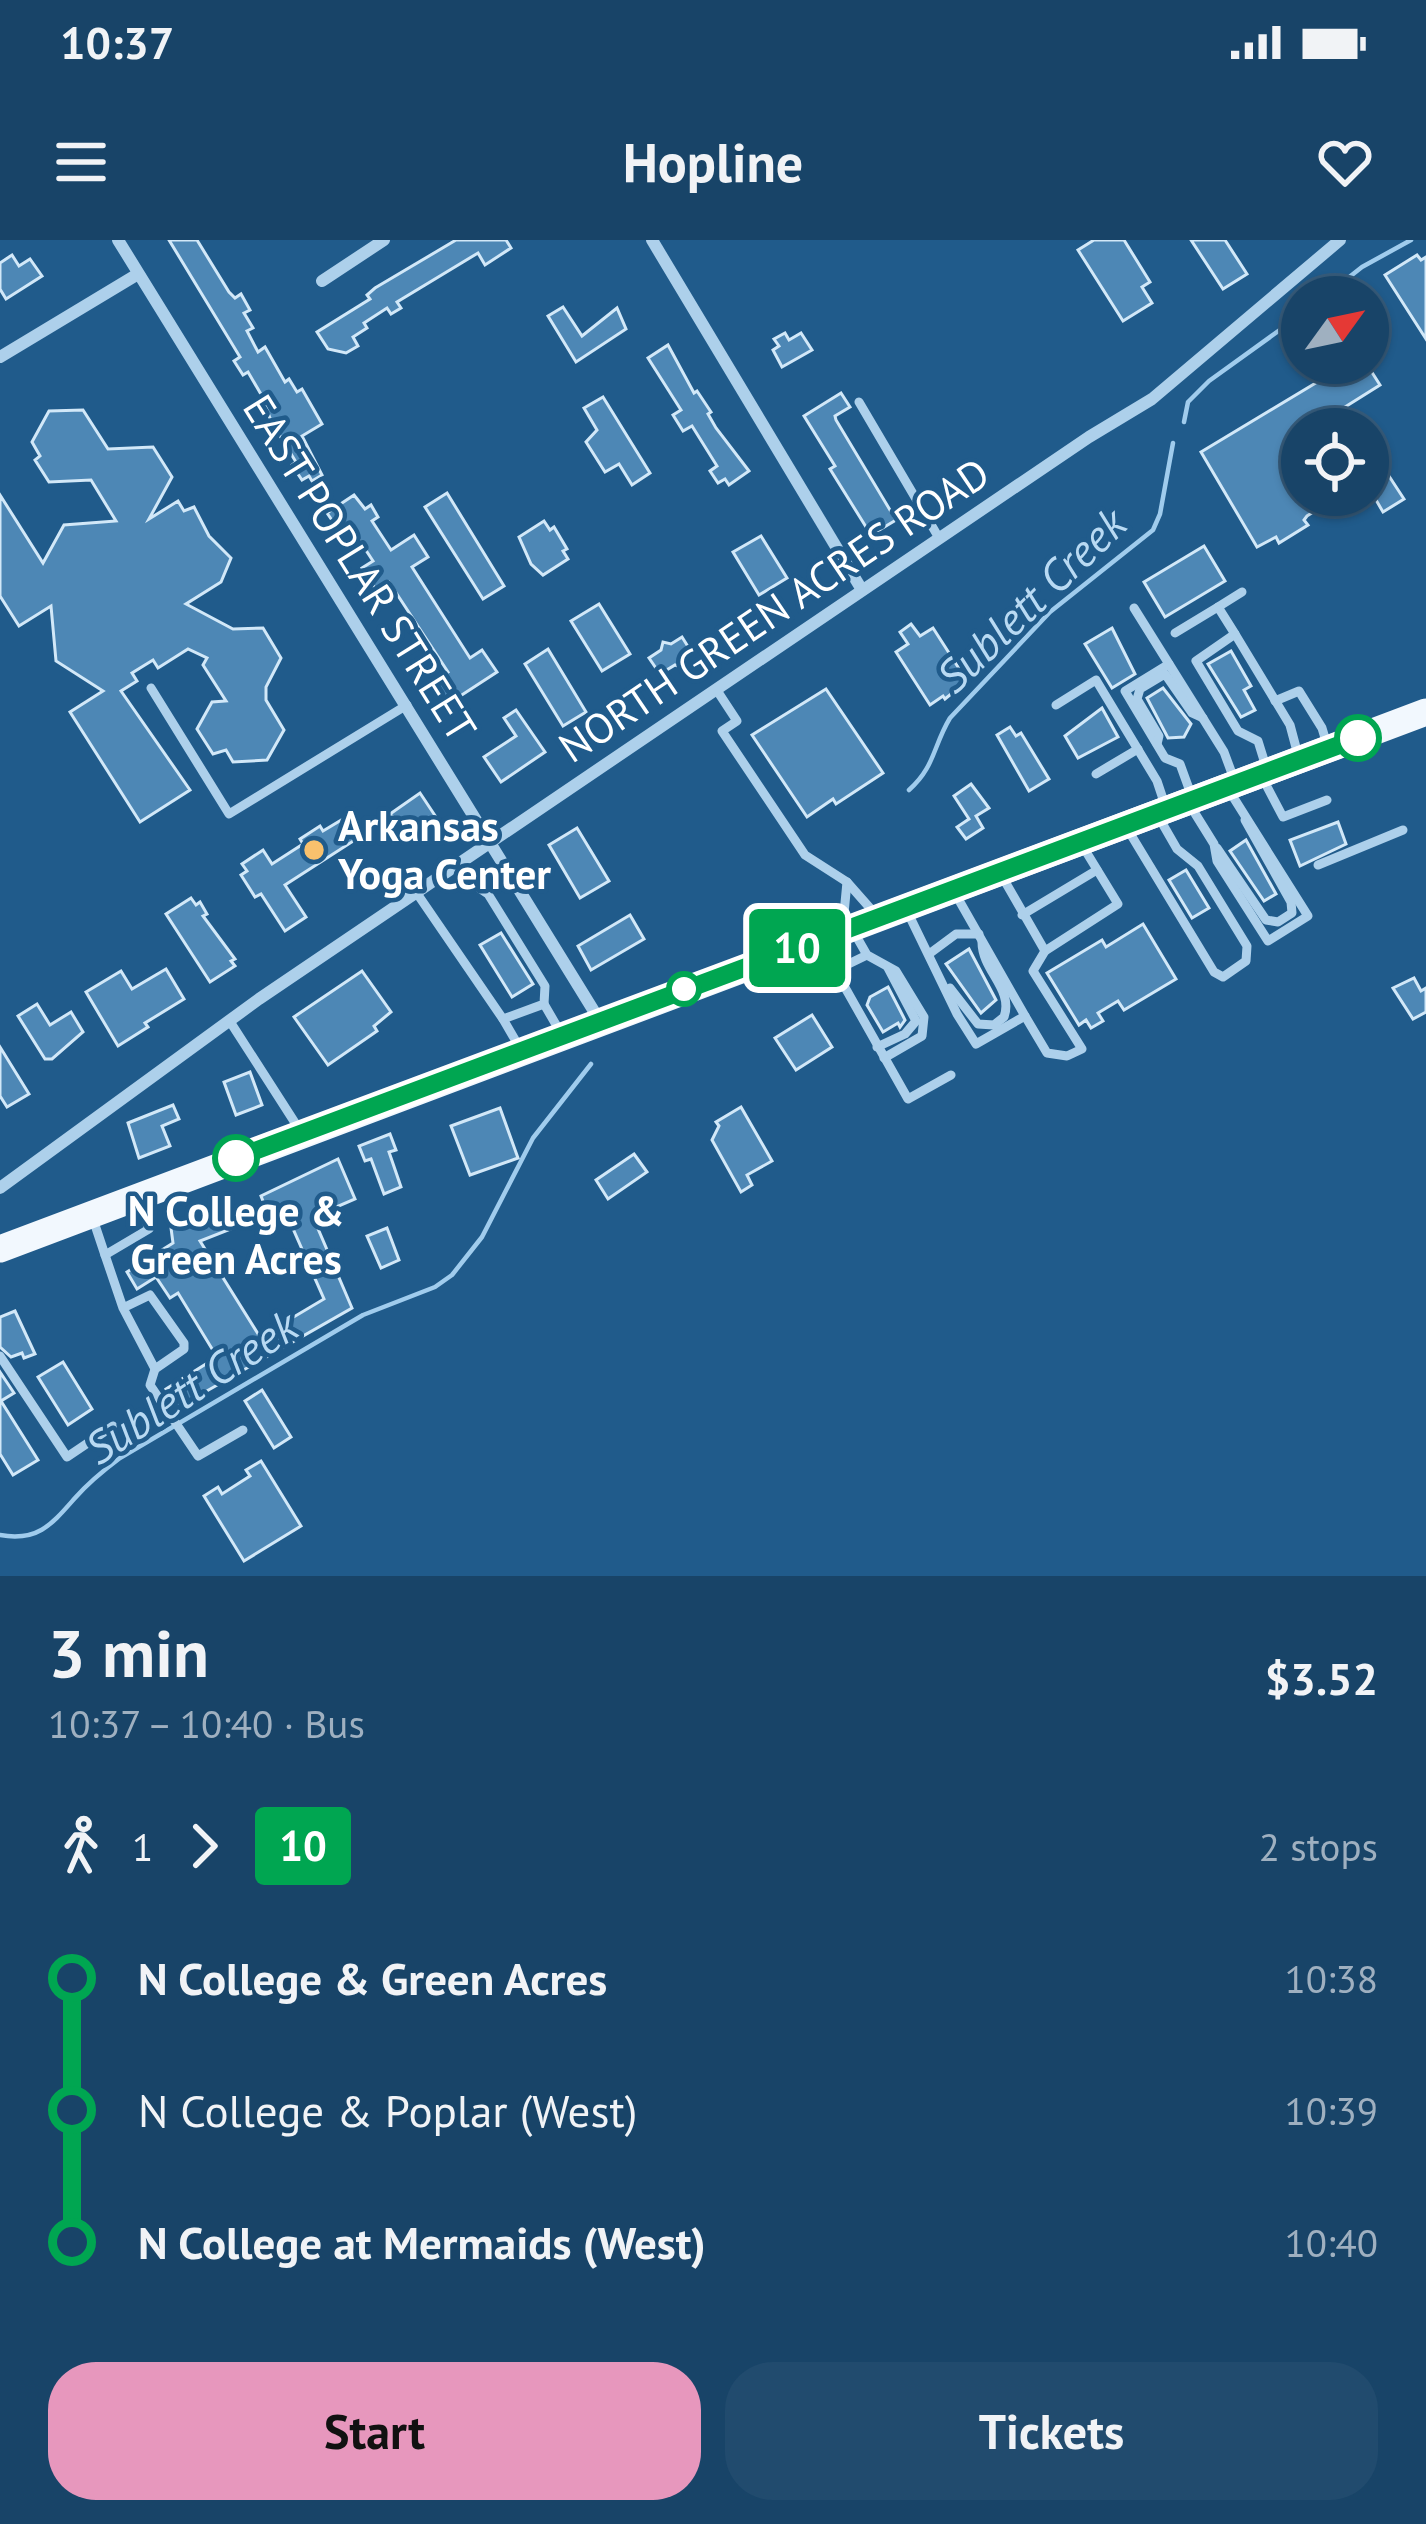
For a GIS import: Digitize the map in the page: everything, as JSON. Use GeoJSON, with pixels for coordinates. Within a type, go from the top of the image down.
{"type":"FeatureCollection","features":[{"type":"Feature","properties":{"kind":"main road"},"geometry":{"type":"LineString","coordinates":[[0,1249],[1426,712]]}},
{"type":"Feature","properties":{"kind":"street","name":"EAST POPLAR STREET"},"geometry":{"type":"LineString","coordinates":[[118,240],[601,1021]]}},
{"type":"Feature","properties":{"kind":"street"},"geometry":{"type":"LineString","coordinates":[[322,281],[384,240]]}},
{"type":"Feature","properties":{"kind":"street"},"geometry":{"type":"LineString","coordinates":[[652,240],[862,590]]}},
{"type":"Feature","properties":{"kind":"street","name":"NORTH GREEN ACRES ROAD"},"geometry":{"type":"LineString","coordinates":[[0,1188],[229,1020],[416,892],[1153,399],[1335,242]]}},
{"type":"Feature","properties":{"kind":"street"},"geometry":{"type":"LineString","coordinates":[[0,357],[138,274]]}},
{"type":"Feature","properties":{"kind":"lane"},"geometry":{"type":"LineString","coordinates":[[859,402],[939,538]]}},
{"type":"Feature","properties":{"kind":"lane"},"geometry":{"type":"LineString","coordinates":[[1175,633],[1242,592]]}},
{"type":"Feature","properties":{"kind":"lane"},"geometry":{"type":"LineString","coordinates":[[1218,607],[1290,725],[1299,760]]}},
{"type":"Feature","properties":{"kind":"lane"},"geometry":{"type":"LineString","coordinates":[[1134,608],[1224,752],[1283,817],[1327,800]]}},
{"type":"Feature","properties":{"kind":"lane"},"geometry":{"type":"LineString","coordinates":[[1056,705],[1096,680],[1157,781],[1214,844],[1266,920],[1279,922],[1292,913],[1291,902],[1244,818],[1258,741],[1238,731],[1196,661],[1235,634]]}},
{"type":"Feature","properties":{"kind":"lane"},"geometry":{"type":"LineString","coordinates":[[1220,700],[1202,664],[1231,644],[1258,683],[1268,688]]}},
{"type":"Feature","properties":{"kind":"lane"},"geometry":{"type":"LineString","coordinates":[[1125,826],[1218,975],[1246,962],[1247,946],[1198,866],[1178,849],[1180,764],[1165,758],[1125,691],[1169,664]]}},
{"type":"Feature","properties":{"kind":"lane"},"geometry":{"type":"LineString","coordinates":[[1157,744],[1159,736],[1138,699],[1140,689],[1165,674],[1192,713],[1203,718]]}},
{"type":"Feature","properties":{"kind":"lane"},"geometry":{"type":"LineString","coordinates":[[151,688],[229,814],[406,705]]}},
{"type":"Feature","properties":{"kind":"lane"},"geometry":{"type":"LineString","coordinates":[[716,689],[737,721],[722,731],[805,855],[847,882],[867,956]]}},
{"type":"Feature","properties":{"kind":"lane"},"geometry":{"type":"LineString","coordinates":[[1275,701],[1298,691],[1322,728],[1329,749]]}},
{"type":"Feature","properties":{"kind":"lane"},"geometry":{"type":"LineString","coordinates":[[1096,774],[1138,749]]}},
{"type":"Feature","properties":{"kind":"lane"},"geometry":{"type":"LineString","coordinates":[[1214,844],[1217,861],[1268,940],[1307,916],[1255,827],[1244,818]]}},
{"type":"Feature","properties":{"kind":"lane"},"geometry":{"type":"LineString","coordinates":[[1318,865],[1403,830]]}},
{"type":"Feature","properties":{"kind":"lane"},"geometry":{"type":"LineString","coordinates":[[953,890],[1047,1053],[1067,1056],[1082,1048],[1033,971],[1045,951],[1118,904],[1081,842]]}},
{"type":"Feature","properties":{"kind":"lane"},"geometry":{"type":"LineString","coordinates":[[455,866],[488,894],[545,986],[544,1004],[562,1035]]}},
{"type":"Feature","properties":{"kind":"lane"},"geometry":{"type":"LineString","coordinates":[[1022,915],[1097,870]]}},
{"type":"Feature","properties":{"kind":"lane"},"geometry":{"type":"LineString","coordinates":[[1000,873],[1045,951]]}},
{"type":"Feature","properties":{"kind":"lane"},"geometry":{"type":"LineString","coordinates":[[834,971],[859,925],[847,882]]}},
{"type":"Feature","properties":{"kind":"lane"},"geometry":{"type":"LineString","coordinates":[[416,892],[520,1050]]}},
{"type":"Feature","properties":{"kind":"lane"},"geometry":{"type":"LineString","coordinates":[[859,925],[929,954],[976,1044],[1025,1016]]}},
{"type":"Feature","properties":{"kind":"lane"},"geometry":{"type":"LineString","coordinates":[[929,954],[956,934],[980,936]]}},
{"type":"Feature","properties":{"kind":"lane"},"geometry":{"type":"LineString","coordinates":[[943,980],[978,1024],[1000,1022],[1008,1003],[982,956],[980,936]]}},
{"type":"Feature","properties":{"kind":"lane"},"geometry":{"type":"LineString","coordinates":[[834,971],[867,956],[886,963],[896,971],[924,1018],[922,1036],[884,1058]]}},
{"type":"Feature","properties":{"kind":"lane"},"geometry":{"type":"LineString","coordinates":[[877,1047],[905,1034],[916,1021],[886,963]]}},
{"type":"Feature","properties":{"kind":"lane"},"geometry":{"type":"LineString","coordinates":[[834,971],[908,1099],[951,1075]]}},
{"type":"Feature","properties":{"kind":"lane"},"geometry":{"type":"LineString","coordinates":[[503,1019],[544,1004]]}},
{"type":"Feature","properties":{"kind":"lane"},"geometry":{"type":"LineString","coordinates":[[229,1020],[302,1134]]}},
{"type":"Feature","properties":{"kind":"lane"},"geometry":{"type":"LineString","coordinates":[[105,1255],[149,1229],[137,1196]]}},
{"type":"Feature","properties":{"kind":"lane"},"geometry":{"type":"LineString","coordinates":[[92,1214],[123,1308],[155,1369]]}},
{"type":"Feature","properties":{"kind":"lane"},"geometry":{"type":"LineString","coordinates":[[123,1308],[151,1294],[184,1343],[181,1353],[155,1369],[149,1385],[198,1456],[243,1430]]}},
{"type":"Feature","properties":{"kind":"lane"},"geometry":{"type":"LineString","coordinates":[[0,1355],[68,1457],[112,1426]]}},
{"type":"Feature","properties":{"kind":"building"},"geometry":{"type":"Polygon","coordinates":[[[169,240],[197,240],[229,292],[235,298],[241,294],[253,328],[247,331],[258,352],[265,347],[285,382],[289,379],[297,392],[302,389],[322,424],[302,436],[322,475],[302,480],[292,465],[296,462],[262,396],[248,372],[243,375],[234,361],[240,357],[169,240]]]}},
{"type":"Feature","properties":{"kind":"building"},"geometry":{"type":"Polygon","coordinates":[[[456,240],[506,240],[511,248],[485,265],[478,253],[397,302],[401,308],[391,314],[387,308],[364,323],[367,328],[353,337],[358,346],[346,353],[328,349],[317,332],[370,299],[367,295],[375,288],[456,240]]]}},
{"type":"Feature","properties":{"kind":"building"},"geometry":{"type":"Polygon","coordinates":[[[1094,240],[1124,240],[1150,282],[1142,287],[1152,303],[1123,321],[1078,250],[1094,240]]]}},
{"type":"Feature","properties":{"kind":"building"},"geometry":{"type":"Polygon","coordinates":[[[1191,240],[1225,240],[1247,274],[1223,289],[1191,240]]]}},
{"type":"Feature","properties":{"kind":"building"},"geometry":{"type":"Polygon","coordinates":[[[12,255],[19,266],[30,259],[42,276],[6,299],[0,289],[0,263],[12,255]]]}},
{"type":"Feature","properties":{"kind":"building"},"geometry":{"type":"Polygon","coordinates":[[[1417,255],[1421,260],[1426,257],[1426,339],[1389,276],[1385,275],[1417,255]]]}},
{"type":"Feature","properties":{"kind":"building"},"geometry":{"type":"Polygon","coordinates":[[[563,307],[582,336],[617,308],[626,329],[576,362],[548,316],[563,307]]]}},
{"type":"Feature","properties":{"kind":"building"},"geometry":{"type":"Polygon","coordinates":[[[785,333],[789,340],[801,333],[812,350],[782,367],[773,350],[779,346],[774,339],[785,333]]]}},
{"type":"Feature","properties":{"kind":"building"},"geometry":{"type":"Polygon","coordinates":[[[668,345],[694,393],[711,412],[716,428],[749,471],[729,485],[725,479],[718,483],[710,471],[717,466],[692,426],[683,431],[673,415],[681,410],[648,358],[668,345]]]}},
{"type":"Feature","properties":{"kind":"building"},"geometry":{"type":"Polygon","coordinates":[[[1314,384],[1380,385],[1346,408],[1281,408],[1281,516],[1307,516],[1308,525],[1279,543],[1276,537],[1257,547],[1201,452],[1314,384]]]}},
{"type":"Feature","properties":{"kind":"building"},"geometry":{"type":"Polygon","coordinates":[[[841,393],[850,407],[835,416],[836,420],[896,520],[871,535],[804,416],[841,393]]]}},
{"type":"Feature","properties":{"kind":"building"},"geometry":{"type":"Polygon","coordinates":[[[603,397],[650,473],[632,485],[619,464],[605,472],[586,442],[597,430],[584,408],[603,397]]]}},
{"type":"Feature","properties":{"kind":"building"},"geometry":{"type":"Polygon","coordinates":[[[83,410],[108,449],[153,447],[172,477],[149,519],[178,501],[184,511],[194,507],[209,536],[231,558],[221,582],[186,604],[233,629],[263,628],[281,658],[266,687],[266,700],[284,730],[267,760],[233,762],[226,750],[213,754],[197,729],[212,702],[226,701],[203,665],[207,658],[188,649],[158,668],[153,660],[132,673],[137,681],[121,691],[190,790],[140,822],[70,712],[103,691],[56,661],[51,606],[19,626],[0,596],[0,495],[43,563],[64,525],[116,521],[91,480],[49,482],[35,460],[40,456],[32,442],[49,411],[83,410]]]}},
{"type":"Feature","properties":{"kind":"building"},"geometry":{"type":"Polygon","coordinates":[[[1389,476],[1404,499],[1389,508],[1389,476]]]}},
{"type":"Feature","properties":{"kind":"building"},"geometry":{"type":"Polygon","coordinates":[[[447,493],[504,586],[483,599],[425,507],[447,493]]]}},
{"type":"Feature","properties":{"kind":"building"},"geometry":{"type":"Polygon","coordinates":[[[354,495],[365,509],[371,505],[378,517],[372,521],[391,550],[414,535],[428,557],[412,567],[470,658],[482,650],[497,672],[448,704],[433,682],[448,672],[389,582],[376,590],[362,568],[373,561],[348,523],[338,529],[327,513],[354,495]]]}},
{"type":"Feature","properties":{"kind":"building"},"geometry":{"type":"Polygon","coordinates":[[[544,521],[550,530],[554,527],[568,559],[543,575],[531,564],[519,537],[544,521]]]}},
{"type":"Feature","properties":{"kind":"building"},"geometry":{"type":"Polygon","coordinates":[[[761,536],[787,578],[759,595],[733,552],[761,536]]]}},
{"type":"Feature","properties":{"kind":"building"},"geometry":{"type":"Polygon","coordinates":[[[1204,546],[1225,581],[1165,617],[1144,582],[1204,546]]]}},
{"type":"Feature","properties":{"kind":"building"},"geometry":{"type":"Polygon","coordinates":[[[599,604],[630,654],[602,671],[571,621],[599,604]]]}},
{"type":"Feature","properties":{"kind":"building"},"geometry":{"type":"Polygon","coordinates":[[[911,624],[920,636],[933,628],[967,681],[930,705],[896,652],[908,644],[900,632],[911,624]]]}},
{"type":"Feature","properties":{"kind":"building"},"geometry":{"type":"Polygon","coordinates":[[[1112,628],[1135,674],[1112,688],[1085,644],[1112,628]]]}},
{"type":"Feature","properties":{"kind":"building"},"geometry":{"type":"Polygon","coordinates":[[[682,637],[692,653],[686,657],[687,669],[675,665],[660,674],[649,658],[661,650],[663,642],[671,644],[682,637]]]}},
{"type":"Feature","properties":{"kind":"building"},"geometry":{"type":"Polygon","coordinates":[[[548,649],[586,712],[563,726],[525,664],[548,649]]]}},
{"type":"Feature","properties":{"kind":"building"},"geometry":{"type":"Polygon","coordinates":[[[1231,651],[1251,686],[1244,690],[1255,710],[1241,717],[1208,664],[1231,651]]]}},
{"type":"Feature","properties":{"kind":"building"},"geometry":{"type":"Polygon","coordinates":[[[1163,688],[1191,724],[1184,737],[1168,738],[1147,698],[1163,688]]]}},
{"type":"Feature","properties":{"kind":"building"},"geometry":{"type":"Polygon","coordinates":[[[826,689],[883,773],[807,817],[752,735],[826,689]]]}},
{"type":"Feature","properties":{"kind":"building"},"geometry":{"type":"Polygon","coordinates":[[[1102,708],[1118,737],[1078,758],[1065,736],[1102,708]]]}},
{"type":"Feature","properties":{"kind":"building"},"geometry":{"type":"Polygon","coordinates":[[[516,710],[545,752],[501,782],[484,757],[516,736],[504,718],[516,710]]]}},
{"type":"Feature","properties":{"kind":"building"},"geometry":{"type":"Polygon","coordinates":[[[1010,727],[1016,736],[1021,733],[1049,779],[1029,791],[997,735],[1010,727]]]}},
{"type":"Feature","properties":{"kind":"building"},"geometry":{"type":"Polygon","coordinates":[[[971,784],[989,808],[976,816],[983,828],[966,839],[957,827],[969,819],[954,796],[971,784]]]}},
{"type":"Feature","properties":{"kind":"building"},"geometry":{"type":"Polygon","coordinates":[[[420,793],[436,817],[410,835],[390,814],[420,793]]]}},
{"type":"Feature","properties":{"kind":"building"},"geometry":{"type":"Polygon","coordinates":[[[343,819],[358,838],[285,885],[306,917],[285,931],[261,894],[255,897],[241,875],[247,871],[242,864],[263,850],[272,864],[320,826],[323,831],[343,819]]]}},
{"type":"Feature","properties":{"kind":"building"},"geometry":{"type":"Polygon","coordinates":[[[1338,822],[1346,844],[1300,866],[1290,840],[1338,822]]]}},
{"type":"Feature","properties":{"kind":"building"},"geometry":{"type":"Polygon","coordinates":[[[577,828],[609,881],[580,898],[549,845],[577,828]]]}},
{"type":"Feature","properties":{"kind":"building"},"geometry":{"type":"Polygon","coordinates":[[[1246,840],[1276,894],[1264,901],[1230,851],[1246,840]]]}},
{"type":"Feature","properties":{"kind":"building"},"geometry":{"type":"Polygon","coordinates":[[[1186,870],[1209,908],[1192,918],[1169,880],[1186,870]]]}},
{"type":"Feature","properties":{"kind":"building"},"geometry":{"type":"Polygon","coordinates":[[[191,898],[196,905],[200,902],[207,914],[203,916],[235,959],[231,961],[235,966],[210,982],[166,914],[191,898]]]}},
{"type":"Feature","properties":{"kind":"building"},"geometry":{"type":"Polygon","coordinates":[[[630,915],[644,939],[591,970],[578,946],[630,915]]]}},
{"type":"Feature","properties":{"kind":"building"},"geometry":{"type":"Polygon","coordinates":[[[1143,924],[1176,979],[1124,1010],[1118,1001],[1098,1013],[1103,1021],[1091,1028],[1086,1020],[1079,1025],[1047,973],[1102,940],[1106,947],[1143,924]]]}},
{"type":"Feature","properties":{"kind":"building"},"geometry":{"type":"Polygon","coordinates":[[[501,933],[533,984],[512,997],[480,945],[501,933]]]}},
{"type":"Feature","properties":{"kind":"building"},"geometry":{"type":"Polygon","coordinates":[[[969,949],[996,1000],[981,1013],[946,964],[969,949]]]}},
{"type":"Feature","properties":{"kind":"building"},"geometry":{"type":"Polygon","coordinates":[[[166,969],[184,999],[118,1046],[86,992],[121,971],[132,989],[166,969]]]}},
{"type":"Feature","properties":{"kind":"building"},"geometry":{"type":"Polygon","coordinates":[[[362,971],[391,1012],[374,1026],[377,1031],[328,1065],[294,1017],[362,971]]]}},
{"type":"Feature","properties":{"kind":"building"},"geometry":{"type":"Polygon","coordinates":[[[1414,978],[1421,991],[1426,988],[1426,1012],[1413,1019],[1393,988],[1414,978]]]}},
{"type":"Feature","properties":{"kind":"building"},"geometry":{"type":"Polygon","coordinates":[[[888,987],[905,1020],[900,1027],[898,1023],[883,1032],[867,1005],[870,997],[888,987]]]}},
{"type":"Feature","properties":{"kind":"building"},"geometry":{"type":"Polygon","coordinates":[[[37,1004],[50,1025],[71,1012],[83,1032],[52,1059],[45,1059],[18,1016],[37,1004]]]}},
{"type":"Feature","properties":{"kind":"building"},"geometry":{"type":"Polygon","coordinates":[[[812,1015],[832,1047],[796,1070],[775,1038],[812,1015]]]}},
{"type":"Feature","properties":{"kind":"building"},"geometry":{"type":"Polygon","coordinates":[[[0,1047],[29,1094],[7,1107],[0,1096],[0,1047]]]}},
{"type":"Feature","properties":{"kind":"building"},"geometry":{"type":"Polygon","coordinates":[[[250,1072],[262,1105],[236,1115],[224,1082],[250,1072]]]}},
{"type":"Feature","properties":{"kind":"building"},"geometry":{"type":"Polygon","coordinates":[[[173,1105],[179,1119],[162,1126],[170,1146],[139,1158],[128,1123],[173,1105]]]}},
{"type":"Feature","properties":{"kind":"building"},"geometry":{"type":"Polygon","coordinates":[[[741,1107],[772,1161],[747,1175],[752,1185],[741,1192],[712,1140],[719,1126],[716,1122],[741,1107]]]}},
{"type":"Feature","properties":{"kind":"building"},"geometry":{"type":"Polygon","coordinates":[[[500,1108],[518,1158],[470,1175],[451,1126],[500,1108]]]}},
{"type":"Feature","properties":{"kind":"building"},"geometry":{"type":"Polygon","coordinates":[[[390,1134],[396,1150],[389,1152],[401,1187],[384,1194],[371,1159],[365,1161],[359,1146],[390,1134]]]}},
{"type":"Feature","properties":{"kind":"building"},"geometry":{"type":"Polygon","coordinates":[[[634,1154],[647,1172],[608,1199],[596,1180],[634,1154]]]}},
{"type":"Feature","properties":{"kind":"building"},"geometry":{"type":"Polygon","coordinates":[[[338,1159],[355,1199],[313,1217],[352,1308],[177,1408],[166,1389],[217,1357],[178,1293],[170,1298],[156,1277],[137,1289],[127,1272],[173,1243],[171,1228],[228,1206],[236,1227],[200,1241],[260,1337],[324,1299],[290,1222],[274,1229],[261,1196],[338,1159]]]}},
{"type":"Feature","properties":{"kind":"building"},"geometry":{"type":"Polygon","coordinates":[[[387,1228],[399,1260],[381,1268],[367,1236],[387,1228]]]}},
{"type":"Feature","properties":{"kind":"building"},"geometry":{"type":"Polygon","coordinates":[[[15,1311],[35,1354],[24,1358],[22,1353],[11,1357],[0,1347],[0,1317],[15,1311]]]}},
{"type":"Feature","properties":{"kind":"building"},"geometry":{"type":"Polygon","coordinates":[[[63,1362],[92,1409],[68,1425],[38,1377],[63,1362]]]}},
{"type":"Feature","properties":{"kind":"building"},"geometry":{"type":"Polygon","coordinates":[[[0,1372],[14,1393],[1,1401],[38,1460],[13,1475],[0,1454],[0,1372]]]}},
{"type":"Feature","properties":{"kind":"building"},"geometry":{"type":"Polygon","coordinates":[[[262,1390],[291,1437],[274,1448],[245,1401],[262,1390]]]}},
{"type":"Feature","properties":{"kind":"building"},"geometry":{"type":"Polygon","coordinates":[[[261,1461],[301,1526],[244,1561],[204,1496],[218,1487],[222,1494],[250,1476],[246,1470],[261,1461]]]}},
{"type":"Feature","properties":{"kind":"waterway","name":"Sublett Creek"},"geometry":{"type":"LineString","coordinates":[[1351,276],[1411,240]]}},
{"type":"Feature","properties":{"kind":"waterway","name":"Sublett Creek"},"geometry":{"type":"LineString","coordinates":[[1184,422],[1188,402],[1209,381],[1281,329]]}},
{"type":"Feature","properties":{"kind":"waterway","name":"Sublett Creek"},"geometry":{"type":"LineString","coordinates":[[909,790],[929,764],[950,718],[1050,612],[1153,530],[1173,443]]}},
{"type":"Feature","properties":{"kind":"waterway","name":"Sublett Creek"},"geometry":{"type":"LineString","coordinates":[[0,1535],[25,1536],[43,1529],[120,1458],[363,1315],[435,1287],[452,1275],[482,1237],[533,1138],[591,1064]]}},
{"type":"Feature","properties":{"kind":"bus line","name":"10"},"geometry":{"type":"LineString","coordinates":[[236,1158],[1358,738]]}},
{"type":"Feature","properties":{"kind":"place","name":"Arkansas Yoga Center"},"geometry":{"type":"Point","coordinates":[314,850]}},
{"type":"Feature","properties":{"kind":"place","name":"N College & Green Acres"},"geometry":{"type":"Point","coordinates":[236,1158]}}]}
